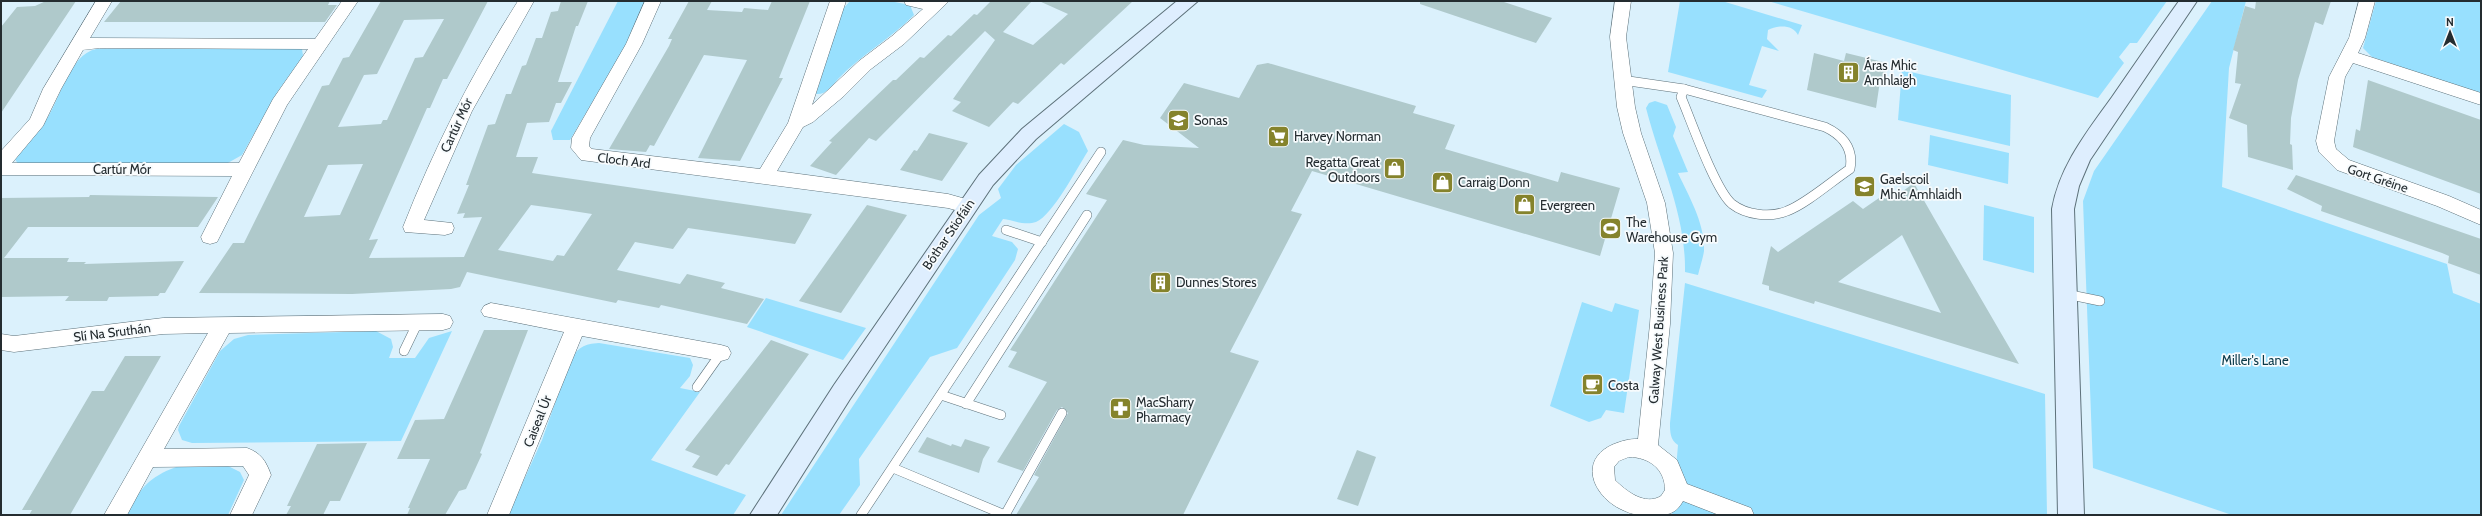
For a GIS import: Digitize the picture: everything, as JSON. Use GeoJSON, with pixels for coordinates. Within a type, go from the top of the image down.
{"type":"FeatureCollection","features":[{"type":"Feature","properties":{"kind":"street"},"geometry":{"type":"LineString","coordinates":[[1,163],[37,122],[52,89],[104,1]]}},
{"type":"Feature","properties":{"kind":"street"},"geometry":{"type":"LineString","coordinates":[[210,237],[243,170],[279,103],[318,44],[350,1]]}},
{"type":"Feature","properties":{"kind":"street","name":"Cartúr Mór"},"geometry":{"type":"LineString","coordinates":[[444,228],[412,227],[449,136],[465,105],[526,1]]}},
{"type":"Feature","properties":{"kind":"street","name":"Cloch Ard"},"geometry":{"type":"LineString","coordinates":[[653,1],[634,44],[581,138],[580,148],[587,155],[764,176],[948,201],[966,206]]}},
{"type":"Feature","properties":{"kind":"street"},"geometry":{"type":"LineString","coordinates":[[764,176],[797,123],[838,1]]}},
{"type":"Feature","properties":{"kind":"street"},"geometry":{"type":"LineString","coordinates":[[912,1],[938,3]]}},
{"type":"Feature","properties":{"kind":"street","name":"Bóthar Stiofáin"},"geometry":{"type":"LineString","coordinates":[[763,515],[966,206],[1007,156],[1029,134],[1189,1]]}},
{"type":"Feature","properties":{"kind":"street","name":"Galway West Business Park"},"geometry":{"type":"LineString","coordinates":[[1624,1],[1618,37],[1622,80],[1632,133],[1656,203],[1663,241],[1660,324],[1648,450]]}},
{"type":"Feature","properties":{"kind":"street"},"geometry":{"type":"LineString","coordinates":[[2072,515],[2063,209],[2072,174],[2085,151],[2188,1]]}},
{"type":"Feature","properties":{"kind":"street","name":"Gort Gréine"},"geometry":{"type":"LineString","coordinates":[[2367,1],[2357,38],[2349,56],[2338,72],[2335,83],[2326,140],[2331,155],[2343,166],[2443,201],[2481,218]]}},
{"type":"Feature","properties":{"kind":"street"},"geometry":{"type":"LineString","coordinates":[[797,123],[807,118],[838,92],[865,65],[898,40],[938,3]]}},
{"type":"Feature","properties":{"kind":"street"},"geometry":{"type":"LineString","coordinates":[[79,45],[100,43],[318,44]]}},
{"type":"Feature","properties":{"kind":"street"},"geometry":{"type":"LineString","coordinates":[[2349,56],[2481,100]]}},
{"type":"Feature","properties":{"kind":"street","name":"Cartúr Mór"},"geometry":{"type":"LineString","coordinates":[[1,169],[243,170]]}},
{"type":"Feature","properties":{"kind":"street"},"geometry":{"type":"LineString","coordinates":[[491,311],[721,353]]}},
{"type":"Feature","properties":{"kind":"street","name":"Slí Na Sruthán"},"geometry":{"type":"LineString","coordinates":[[1,342],[14,344],[162,326],[443,322]]}},
{"type":"Feature","properties":{"kind":"street"},"geometry":{"type":"LineString","coordinates":[[115,515],[223,325]]}},
{"type":"Feature","properties":{"kind":"street","name":"Caiseal Úr"},"geometry":{"type":"LineString","coordinates":[[498,515],[576,327]]}},
{"type":"Feature","properties":{"kind":"street"},"geometry":{"type":"LineString","coordinates":[[1628,448],[1648,450],[1670,467],[1675,475],[1676,490],[1668,505],[1640,513],[1627,507],[1608,492],[1603,482],[1602,471],[1605,462],[1619,450],[1628,448]]}},
{"type":"Feature","properties":{"kind":"street"},"geometry":{"type":"LineString","coordinates":[[148,458],[247,457],[257,465],[260,475],[241,515]]}},
{"type":"Feature","properties":{"kind":"street"},"geometry":{"type":"LineString","coordinates":[[1676,490],[1700,497],[1743,515]]}},
{"type":"Feature","properties":{"kind":"lane"},"geometry":{"type":"LineString","coordinates":[[1622,80],[1656,82],[1684,89],[1773,112],[1830,129],[1845,141],[1851,150],[1853,160],[1850,169],[1788,211],[1772,216],[1740,209],[1730,203],[1719,186],[1682,97],[1684,89]]}},
{"type":"Feature","properties":{"kind":"lane"},"geometry":{"type":"LineString","coordinates":[[861,515],[1101,152]]}},
{"type":"Feature","properties":{"kind":"lane"},"geometry":{"type":"LineString","coordinates":[[966,404],[1087,215]]}},
{"type":"Feature","properties":{"kind":"lane"},"geometry":{"type":"LineString","coordinates":[[1006,230],[1042,242]]}},
{"type":"Feature","properties":{"kind":"lane"},"geometry":{"type":"LineString","coordinates":[[2066,294],[2100,301]]}},
{"type":"Feature","properties":{"kind":"lane"},"geometry":{"type":"LineString","coordinates":[[404,351],[418,322]]}},
{"type":"Feature","properties":{"kind":"lane"},"geometry":{"type":"LineString","coordinates":[[697,386],[721,353]]}},
{"type":"Feature","properties":{"kind":"lane"},"geometry":{"type":"LineString","coordinates":[[941,395],[1001,415]]}},
{"type":"Feature","properties":{"kind":"lane"},"geometry":{"type":"LineString","coordinates":[[892,468],[1005,515],[1062,413]]}},
{"type":"Feature","properties":{"kind":"green space"},"geometry":{"type":"Polygon","coordinates":[[[618,1],[646,1],[632,35],[570,140],[553,140],[551,131],[618,1]]]}},
{"type":"Feature","properties":{"kind":"green space"},"geometry":{"type":"Polygon","coordinates":[[[850,1],[890,1],[910,5],[914,15],[905,24],[847,70],[828,90],[820,94],[816,94],[842,10],[850,1]]]}},
{"type":"Feature","properties":{"kind":"green space"},"geometry":{"type":"Polygon","coordinates":[[[1680,1],[1722,1],[1802,25],[1798,35],[1796,31],[1784,26],[1768,30],[1767,39],[1779,51],[1762,46],[1749,85],[1767,90],[1762,98],[1668,72],[1680,1]]]}},
{"type":"Feature","properties":{"kind":"green space"},"geometry":{"type":"Polygon","coordinates":[[[1768,1],[2167,1],[2137,43],[2130,43],[2119,57],[2124,63],[2098,98],[1768,1]]]}},
{"type":"Feature","properties":{"kind":"green space","name":"Miller's Lane"},"geometry":{"type":"Polygon","coordinates":[[[2212,1],[2246,1],[2229,68],[2222,187],[2447,264],[2453,293],[2481,304],[2481,515],[2232,515],[2093,468],[2083,201],[2094,171],[2212,1]]]}},
{"type":"Feature","properties":{"kind":"green space"},"geometry":{"type":"Polygon","coordinates":[[[2376,1],[2481,1],[2481,94],[2372,57],[2363,48],[2376,1]]]}},
{"type":"Feature","properties":{"kind":"green space"},"geometry":{"type":"Polygon","coordinates":[[[96,49],[302,49],[303,56],[278,91],[242,155],[226,164],[18,164],[15,159],[46,120],[72,69],[87,53],[96,49]]]}},
{"type":"Feature","properties":{"kind":"green space"},"geometry":{"type":"Polygon","coordinates":[[[1902,70],[2011,95],[2010,146],[1898,120],[1902,70]]]}},
{"type":"Feature","properties":{"kind":"green space"},"geometry":{"type":"Polygon","coordinates":[[[1655,101],[1667,105],[1676,127],[1673,136],[1688,172],[1678,173],[1696,210],[1702,230],[1704,251],[1698,275],[1685,272],[1684,251],[1677,209],[1646,108],[1649,103],[1655,101]]]}},
{"type":"Feature","properties":{"kind":"green space"},"geometry":{"type":"Polygon","coordinates":[[[1064,124],[1079,132],[1088,151],[1057,201],[1043,218],[1032,223],[1003,219],[992,236],[1012,242],[1018,249],[1015,260],[957,348],[930,357],[859,459],[860,485],[839,515],[781,515],[979,215],[1001,198],[998,189],[1016,165],[1064,124]]]}},
{"type":"Feature","properties":{"kind":"green space"},"geometry":{"type":"Polygon","coordinates":[[[1930,135],[2009,153],[2008,184],[1928,165],[1930,135]]]}},
{"type":"Feature","properties":{"kind":"green space"},"geometry":{"type":"Polygon","coordinates":[[[1984,205],[2034,217],[2034,273],[1983,260],[1984,205]]]}},
{"type":"Feature","properties":{"kind":"green space"},"geometry":{"type":"Polygon","coordinates":[[[1685,283],[2045,394],[2047,515],[1672,515],[1678,445],[1675,443],[1670,433],[1670,423],[1685,283]]]}},
{"type":"Feature","properties":{"kind":"green space"},"geometry":{"type":"Polygon","coordinates":[[[766,298],[866,328],[843,360],[747,327],[766,298]]]}},
{"type":"Feature","properties":{"kind":"green space"},"geometry":{"type":"Polygon","coordinates":[[[1582,302],[1612,312],[1615,303],[1639,310],[1624,413],[1606,410],[1601,418],[1589,422],[1550,406],[1582,302]]]}},
{"type":"Feature","properties":{"kind":"green space"},"geometry":{"type":"Polygon","coordinates":[[[376,331],[391,339],[393,347],[389,358],[415,358],[429,338],[452,331],[401,441],[192,443],[182,440],[178,430],[179,426],[220,351],[234,339],[248,335],[376,331]]]}},
{"type":"Feature","properties":{"kind":"green space"},"geometry":{"type":"Polygon","coordinates":[[[599,343],[690,358],[693,365],[690,376],[680,388],[700,392],[651,460],[746,495],[733,515],[508,515],[542,440],[570,361],[576,352],[585,345],[599,343]]]}},
{"type":"Feature","properties":{"kind":"green space"},"geometry":{"type":"Polygon","coordinates":[[[228,466],[240,472],[244,480],[228,515],[126,515],[145,485],[166,471],[176,467],[228,466]]]}},
{"type":"Feature","properties":{"kind":"building"},"geometry":{"type":"Polygon","coordinates":[[[46,1],[76,1],[1,113],[1,27],[17,7],[35,6],[46,1]]]}},
{"type":"Feature","properties":{"kind":"building"},"geometry":{"type":"Polygon","coordinates":[[[121,1],[330,1],[328,5],[337,5],[325,22],[104,22],[121,1]]]}},
{"type":"Feature","properties":{"kind":"building"},"geometry":{"type":"Polygon","coordinates":[[[381,1],[488,1],[447,79],[443,79],[430,108],[427,108],[369,240],[378,239],[369,258],[464,257],[482,217],[463,218],[465,213],[457,214],[469,185],[466,185],[488,125],[495,124],[506,94],[511,94],[522,66],[526,65],[536,38],[542,38],[551,12],[558,11],[561,1],[588,1],[578,26],[576,26],[558,82],[572,82],[561,103],[556,103],[549,122],[527,123],[516,157],[538,157],[532,173],[812,214],[795,244],[688,228],[673,249],[635,242],[617,270],[680,284],[687,274],[725,283],[721,288],[764,299],[747,324],[661,305],[659,308],[618,300],[616,303],[467,272],[460,287],[451,289],[352,294],[199,293],[233,243],[244,243],[322,86],[329,85],[343,58],[349,57],[381,1]],[[444,19],[404,20],[377,74],[364,75],[338,127],[381,124],[383,120],[387,120],[415,58],[423,57],[444,19]],[[363,164],[328,165],[304,217],[340,215],[363,164]],[[531,205],[498,250],[553,261],[557,255],[564,256],[592,214],[531,205]]]}},
{"type":"Feature","properties":{"kind":"building"},"geometry":{"type":"Polygon","coordinates":[[[689,1],[712,1],[707,10],[742,12],[744,8],[768,10],[772,1],[810,1],[779,78],[783,78],[740,161],[698,158],[747,60],[704,55],[654,146],[650,145],[646,152],[609,149],[669,46],[672,39],[668,39],[689,1]]]}},
{"type":"Feature","properties":{"kind":"building"},"geometry":{"type":"Polygon","coordinates":[[[991,1],[1032,1],[1003,32],[1033,45],[1068,14],[1039,1],[1133,1],[1064,65],[1061,63],[1018,104],[1013,102],[989,127],[952,111],[961,102],[953,99],[995,40],[985,31],[876,141],[869,138],[836,175],[810,166],[832,142],[829,141],[893,80],[896,80],[920,57],[924,58],[948,35],[951,36],[974,14],[977,15],[991,1]]]}},
{"type":"Feature","properties":{"kind":"building"},"geometry":{"type":"Polygon","coordinates":[[[1420,1],[1501,1],[1552,18],[1536,43],[1420,4],[1420,1]]]}},
{"type":"Feature","properties":{"kind":"building"},"geometry":{"type":"Polygon","coordinates":[[[2256,1],[2331,1],[2323,25],[2315,22],[2298,80],[2291,118],[2290,144],[2292,145],[2293,170],[2248,157],[2247,125],[2229,118],[2241,84],[2235,83],[2238,52],[2233,50],[2245,6],[2255,9],[2256,1]]]}},
{"type":"Feature","properties":{"kind":"building","name":"Áras Mhic Amhlaigh"},"geometry":{"type":"Polygon","coordinates":[[[1814,53],[1844,61],[1846,53],[1887,63],[1884,82],[1880,81],[1876,108],[1807,90],[1814,53]]]}},
{"type":"Feature","properties":{"kind":"building"},"geometry":{"type":"Polygon","coordinates":[[[1268,63],[1416,106],[1413,113],[1455,125],[1445,149],[1558,182],[1561,172],[1620,188],[1600,256],[1312,171],[1291,211],[1302,214],[1230,352],[1259,361],[1183,515],[1016,515],[1039,477],[1034,475],[1068,413],[1062,407],[1057,410],[1023,471],[997,462],[1047,382],[1008,367],[1017,352],[1010,350],[1107,200],[1086,194],[1123,140],[1144,145],[1199,148],[1160,118],[1184,83],[1239,98],[1257,65],[1268,63]]]}},
{"type":"Feature","properties":{"kind":"building"},"geometry":{"type":"Polygon","coordinates":[[[2368,80],[2481,120],[2481,194],[2353,147],[2356,129],[2360,131],[2368,80]]]}},
{"type":"Feature","properties":{"kind":"building"},"geometry":{"type":"Polygon","coordinates":[[[929,133],[968,143],[942,181],[900,170],[914,150],[917,151],[929,133]]]}},
{"type":"Feature","properties":{"kind":"building"},"geometry":{"type":"Polygon","coordinates":[[[2296,175],[2481,239],[2481,275],[2448,263],[2449,256],[2442,253],[2321,211],[2322,206],[2287,189],[2296,175]]]}},
{"type":"Feature","properties":{"kind":"building"},"geometry":{"type":"Polygon","coordinates":[[[1914,183],[2019,364],[1815,301],[1814,304],[1769,290],[1769,286],[1762,284],[1771,246],[1778,252],[1853,201],[1863,209],[1892,189],[1899,194],[1914,183]],[[1902,235],[1838,282],[1941,313],[1902,235]]]}},
{"type":"Feature","properties":{"kind":"building"},"geometry":{"type":"Polygon","coordinates":[[[90,195],[218,197],[198,227],[28,227],[4,258],[69,258],[67,262],[86,262],[84,264],[184,261],[165,293],[160,293],[158,296],[109,297],[107,301],[65,301],[69,296],[1,297],[1,198],[89,197],[90,195]]]}},
{"type":"Feature","properties":{"kind":"building"},"geometry":{"type":"Polygon","coordinates":[[[867,205],[907,215],[841,313],[799,301],[867,205]]]}},
{"type":"Feature","properties":{"kind":"building"},"geometry":{"type":"Polygon","coordinates":[[[484,330],[528,330],[480,453],[482,454],[466,489],[459,491],[445,515],[407,515],[410,508],[408,508],[430,459],[397,459],[415,420],[444,419],[484,330]]]}},
{"type":"Feature","properties":{"kind":"building"},"geometry":{"type":"Polygon","coordinates":[[[771,340],[809,354],[729,465],[726,464],[717,476],[692,467],[700,456],[685,450],[771,340]]]}},
{"type":"Feature","properties":{"kind":"building"},"geometry":{"type":"Polygon","coordinates":[[[125,356],[161,356],[70,515],[29,515],[32,510],[22,510],[92,391],[104,391],[125,356]]]}},
{"type":"Feature","properties":{"kind":"building"},"geometry":{"type":"Polygon","coordinates":[[[927,437],[951,446],[952,444],[961,447],[965,439],[990,447],[983,459],[979,473],[918,452],[927,437]]]}},
{"type":"Feature","properties":{"kind":"building"},"geometry":{"type":"Polygon","coordinates":[[[367,443],[340,501],[330,501],[323,515],[286,515],[291,506],[287,506],[317,444],[367,443]]]}},
{"type":"Feature","properties":{"kind":"building"},"geometry":{"type":"Polygon","coordinates":[[[1357,450],[1376,457],[1358,506],[1337,499],[1357,450]]]}},
{"type":"Feature","properties":{"kind":"place","name":"Áras Mhic Amhlaigh"},"geometry":{"type":"Point","coordinates":[1848,72]}},
{"type":"Feature","properties":{"kind":"place","name":"Sonas"},"geometry":{"type":"Point","coordinates":[1178,120]}},
{"type":"Feature","properties":{"kind":"place","name":"Harvey Norman"},"geometry":{"type":"Point","coordinates":[1279,136]}},
{"type":"Feature","properties":{"kind":"place","name":"Regatta Great Outdoors"},"geometry":{"type":"Point","coordinates":[1395,169]}},
{"type":"Feature","properties":{"kind":"place","name":"Carraig Donn"},"geometry":{"type":"Point","coordinates":[1443,182]}},
{"type":"Feature","properties":{"kind":"place","name":"Gaelscoil Mhic Amhlaidh"},"geometry":{"type":"Point","coordinates":[1864,186]}},
{"type":"Feature","properties":{"kind":"place","name":"Evergreen"},"geometry":{"type":"Point","coordinates":[1524,205]}},
{"type":"Feature","properties":{"kind":"place","name":"The Warehouse Gym"},"geometry":{"type":"Point","coordinates":[1610,229]}},
{"type":"Feature","properties":{"kind":"place","name":"Dunnes Stores"},"geometry":{"type":"Point","coordinates":[1160,282]}},
{"type":"Feature","properties":{"kind":"place","name":"Costa"},"geometry":{"type":"Point","coordinates":[1592,385]}},
{"type":"Feature","properties":{"kind":"place","name":"MacSharry Pharmacy"},"geometry":{"type":"Point","coordinates":[1121,409]}}]}
